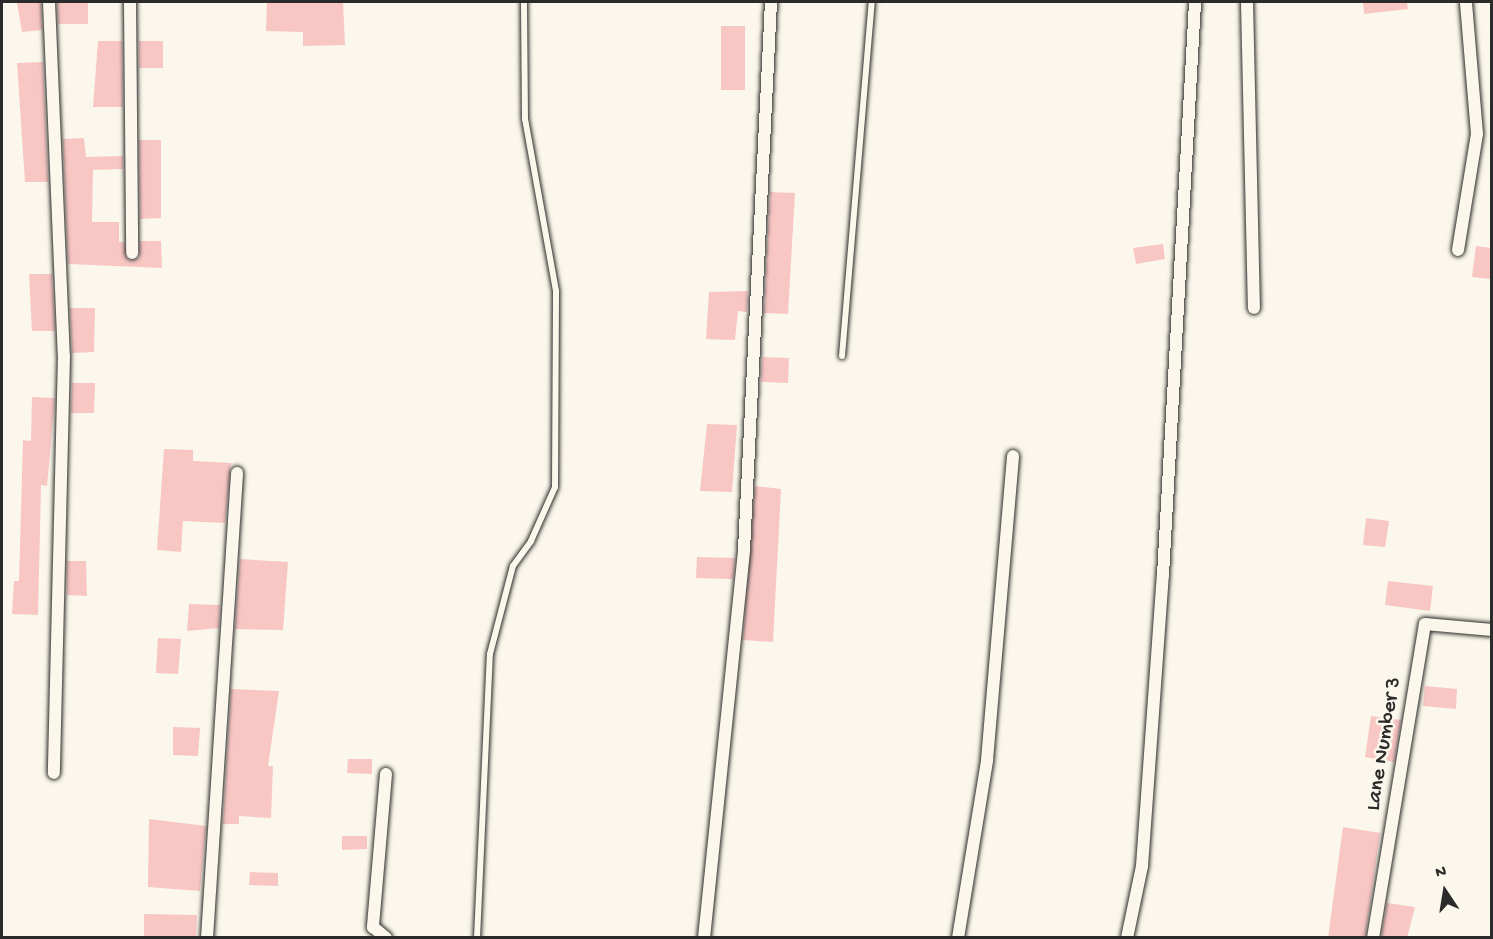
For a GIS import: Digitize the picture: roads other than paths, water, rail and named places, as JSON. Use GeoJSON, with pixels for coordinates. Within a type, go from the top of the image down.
{"type":"FeatureCollection","features":[{"type":"Feature","properties":{"kind":"street"},"geometry":{"type":"LineString","coordinates":[[49,2],[64,356],[54,773]]}},
{"type":"Feature","properties":{"kind":"street"},"geometry":{"type":"LineString","coordinates":[[130,2],[132,253]]}},
{"type":"Feature","properties":{"kind":"street"},"geometry":{"type":"LineString","coordinates":[[704,938],[744,550],[771,2]]}},
{"type":"Feature","properties":{"kind":"street"},"geometry":{"type":"LineString","coordinates":[[1127,938],[1142,866],[1161,598],[1195,2]]}},
{"type":"Feature","properties":{"kind":"street"},"geometry":{"type":"LineString","coordinates":[[1247,2],[1254,308]]}},
{"type":"Feature","properties":{"kind":"street"},"geometry":{"type":"LineString","coordinates":[[1458,250],[1477,134],[1466,2]]}},
{"type":"Feature","properties":{"kind":"street"},"geometry":{"type":"LineString","coordinates":[[958,938],[987,760],[1013,456]]}},
{"type":"Feature","properties":{"kind":"street"},"geometry":{"type":"LineString","coordinates":[[207,938],[237,473]]}},
{"type":"Feature","properties":{"kind":"street","name":"Lane Number 3"},"geometry":{"type":"LineString","coordinates":[[1373,938],[1425,624],[1491,630]]}},
{"type":"Feature","properties":{"kind":"street"},"geometry":{"type":"LineString","coordinates":[[386,774],[373,927],[386,938]]}},
{"type":"Feature","properties":{"kind":"lane"},"geometry":{"type":"LineString","coordinates":[[477,938],[490,654],[513,566],[531,541],[555,487],[556,291],[525,119],[524,2]]}},
{"type":"Feature","properties":{"kind":"lane"},"geometry":{"type":"LineString","coordinates":[[842,356],[872,2]]}}]}
